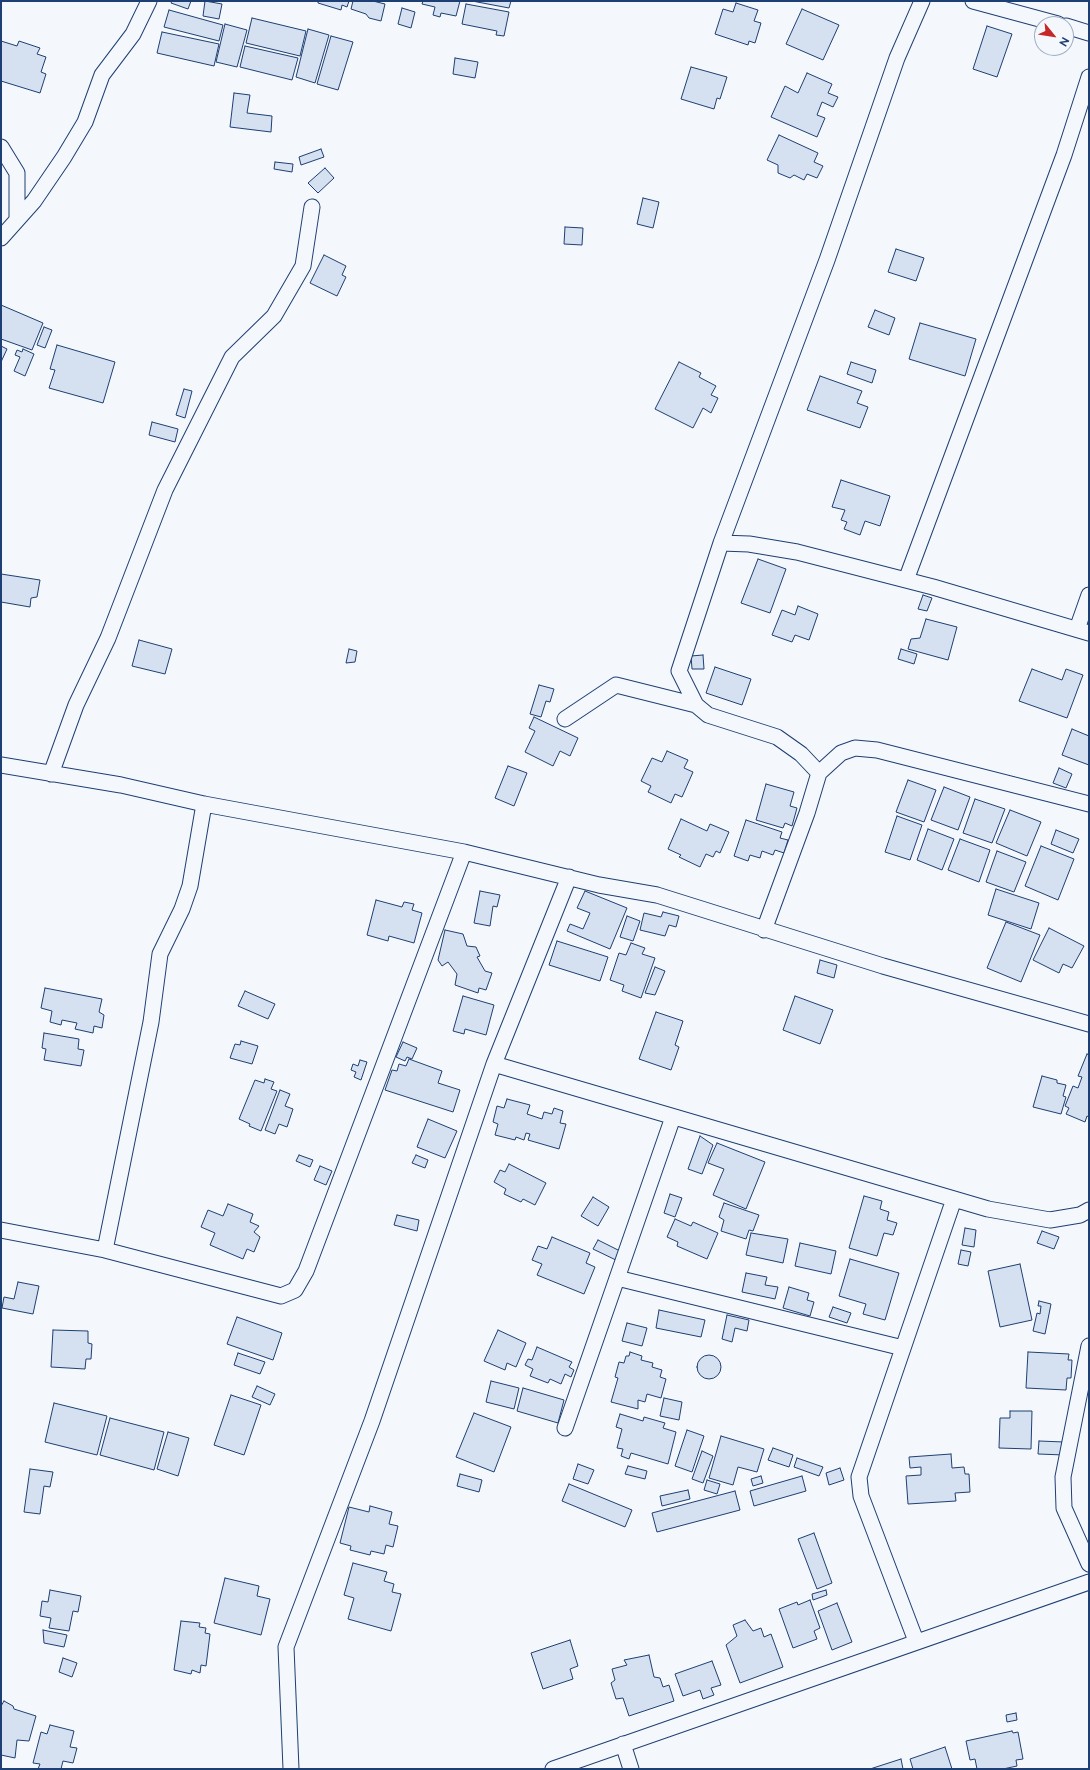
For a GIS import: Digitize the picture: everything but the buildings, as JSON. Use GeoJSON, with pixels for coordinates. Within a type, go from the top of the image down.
{"type":"FeatureCollection","features":[{"type":"Feature","properties":{"kind":"street"},"geometry":{"type":"LineString","coordinates":[[1,238],[34,201],[64,157],[85,122],[102,75],[133,34],[149,1]]}},
{"type":"Feature","properties":{"kind":"street"},"geometry":{"type":"LineString","coordinates":[[696,705],[679,671],[721,543],[827,260],[897,58],[922,1]]}},
{"type":"Feature","properties":{"kind":"street"},"geometry":{"type":"LineString","coordinates":[[973,1],[1034,18]]}},
{"type":"Feature","properties":{"kind":"street"},"geometry":{"type":"LineString","coordinates":[[1074,28],[1089,32]]}},
{"type":"Feature","properties":{"kind":"street"},"geometry":{"type":"LineString","coordinates":[[906,580],[1064,155],[1089,77]]}},
{"type":"Feature","properties":{"kind":"street"},"geometry":{"type":"LineString","coordinates":[[1,147],[17,173],[17,220]]}},
{"type":"Feature","properties":{"kind":"street"},"geometry":{"type":"LineString","coordinates":[[51,774],[76,705],[108,638],[165,490],[232,356],[274,316],[303,266],[312,207]]}},
{"type":"Feature","properties":{"kind":"street"},"geometry":{"type":"LineString","coordinates":[[721,543],[749,544],[797,552],[906,580],[1083,631],[1089,595]]}},
{"type":"Feature","properties":{"kind":"street"},"geometry":{"type":"LineString","coordinates":[[565,719],[616,685],[696,705],[708,714],[777,737],[801,754],[819,773]]}},
{"type":"Feature","properties":{"kind":"street"},"geometry":{"type":"LineString","coordinates":[[764,930],[807,813],[819,773],[841,753],[855,748],[877,750],[1089,804]]}},
{"type":"Feature","properties":{"kind":"street"},"geometry":{"type":"LineString","coordinates":[[1,765],[121,785],[204,804],[464,852],[599,885],[657,895],[764,930],[883,966],[1089,1024]]}},
{"type":"Feature","properties":{"kind":"street"},"geometry":{"type":"LineString","coordinates":[[105,1250],[151,1022],[160,954],[182,909],[190,886],[204,804]]}},
{"type":"Feature","properties":{"kind":"street"},"geometry":{"type":"LineString","coordinates":[[1,1230],[105,1250],[281,1296],[295,1290],[308,1263],[464,852]]}},
{"type":"Feature","properties":{"kind":"street"},"geometry":{"type":"LineString","coordinates":[[291,1769],[286,1647],[372,1420],[494,1064],[569,877]]}},
{"type":"Feature","properties":{"kind":"street"},"geometry":{"type":"LineString","coordinates":[[494,1064],[988,1209],[1050,1220],[1080,1215],[1089,1210]]}},
{"type":"Feature","properties":{"kind":"street"},"geometry":{"type":"LineString","coordinates":[[565,1428],[673,1117]]}},
{"type":"Feature","properties":{"kind":"street"},"geometry":{"type":"LineString","coordinates":[[916,1641],[861,1496],[859,1477],[954,1199]]}},
{"type":"Feature","properties":{"kind":"street"},"geometry":{"type":"LineString","coordinates":[[617,1278],[903,1348]]}},
{"type":"Feature","properties":{"kind":"street"},"geometry":{"type":"LineString","coordinates":[[1089,1346],[1063,1477],[1064,1508],[1089,1564]]}},
{"type":"Feature","properties":{"kind":"street"},"geometry":{"type":"LineString","coordinates":[[552,1769],[1089,1582]]}},
{"type":"Feature","properties":{"kind":"street"},"geometry":{"type":"LineString","coordinates":[[623,1744],[631,1769]]}}]}
